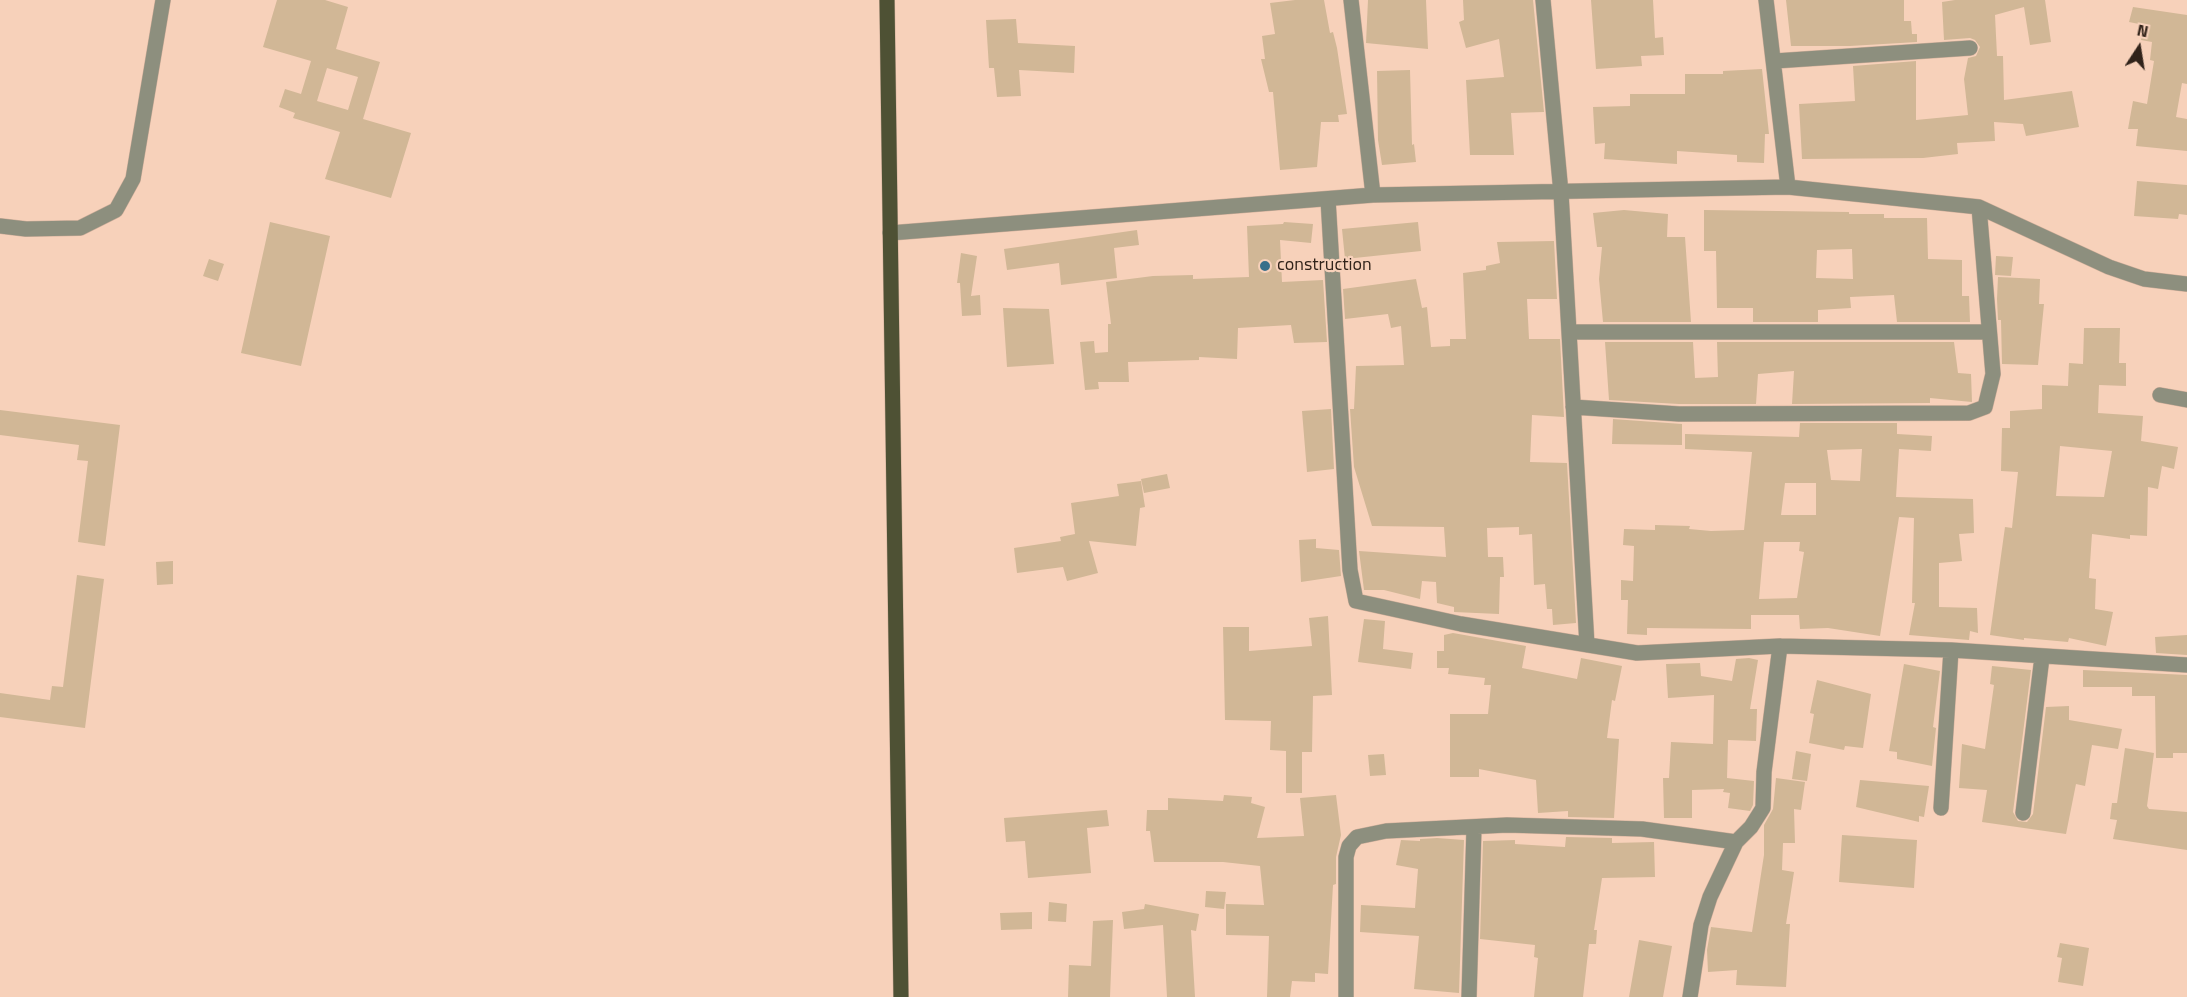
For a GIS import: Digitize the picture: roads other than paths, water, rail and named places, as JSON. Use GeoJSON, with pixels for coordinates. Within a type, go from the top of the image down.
{"type":"FeatureCollection","features":[{"type":"Feature","properties":{"kind":"main road"},"geometry":{"type":"LineString","coordinates":[[887,0],[902,997]]}},
{"type":"Feature","properties":{"kind":"street"},"geometry":{"type":"LineString","coordinates":[[0,225],[26,229],[80,228],[116,210],[133,178],[163,0]]}},
{"type":"Feature","properties":{"kind":"street"},"geometry":{"type":"LineString","coordinates":[[1351,0],[1374,195]]}},
{"type":"Feature","properties":{"kind":"street"},"geometry":{"type":"LineString","coordinates":[[1543,0],[1561,193],[1587,645]]}},
{"type":"Feature","properties":{"kind":"street"},"geometry":{"type":"LineString","coordinates":[[1766,0],[1775,61],[1788,187]]}},
{"type":"Feature","properties":{"kind":"street"},"geometry":{"type":"LineString","coordinates":[[1775,61],[1970,48]]}},
{"type":"Feature","properties":{"kind":"street"},"geometry":{"type":"LineString","coordinates":[[890,233],[1374,195],[1788,187],[1979,207],[2109,267],[2144,279],[2187,284]]}},
{"type":"Feature","properties":{"kind":"street"},"geometry":{"type":"LineString","coordinates":[[1328,199],[1350,570],[1356,601],[1461,624],[1637,652],[1780,646],[1951,650],[2187,665]]}},
{"type":"Feature","properties":{"kind":"street"},"geometry":{"type":"LineString","coordinates":[[1573,407],[1679,414],[1969,413],[1985,407],[1993,374],[1979,207]]}},
{"type":"Feature","properties":{"kind":"street"},"geometry":{"type":"LineString","coordinates":[[1569,332],[1989,332]]}},
{"type":"Feature","properties":{"kind":"street"},"geometry":{"type":"LineString","coordinates":[[2160,395],[2187,400]]}},
{"type":"Feature","properties":{"kind":"street"},"geometry":{"type":"LineString","coordinates":[[1690,997],[1701,925],[1710,897],[1736,842],[1751,827],[1763,808],[1764,772],[1780,646]]}},
{"type":"Feature","properties":{"kind":"street"},"geometry":{"type":"LineString","coordinates":[[1941,808],[1951,650]]}},
{"type":"Feature","properties":{"kind":"street"},"geometry":{"type":"LineString","coordinates":[[2023,813],[2042,657]]}},
{"type":"Feature","properties":{"kind":"street"},"geometry":{"type":"LineString","coordinates":[[1346,997],[1346,857],[1349,846],[1356,837],[1386,831],[1507,825],[1642,829],[1736,842]]}},
{"type":"Feature","properties":{"kind":"street"},"geometry":{"type":"LineString","coordinates":[[1469,997],[1474,828]]}},
{"type":"Feature","properties":{"kind":"place","name":"construction"},"geometry":{"type":"Point","coordinates":[1265,266]}}]}
